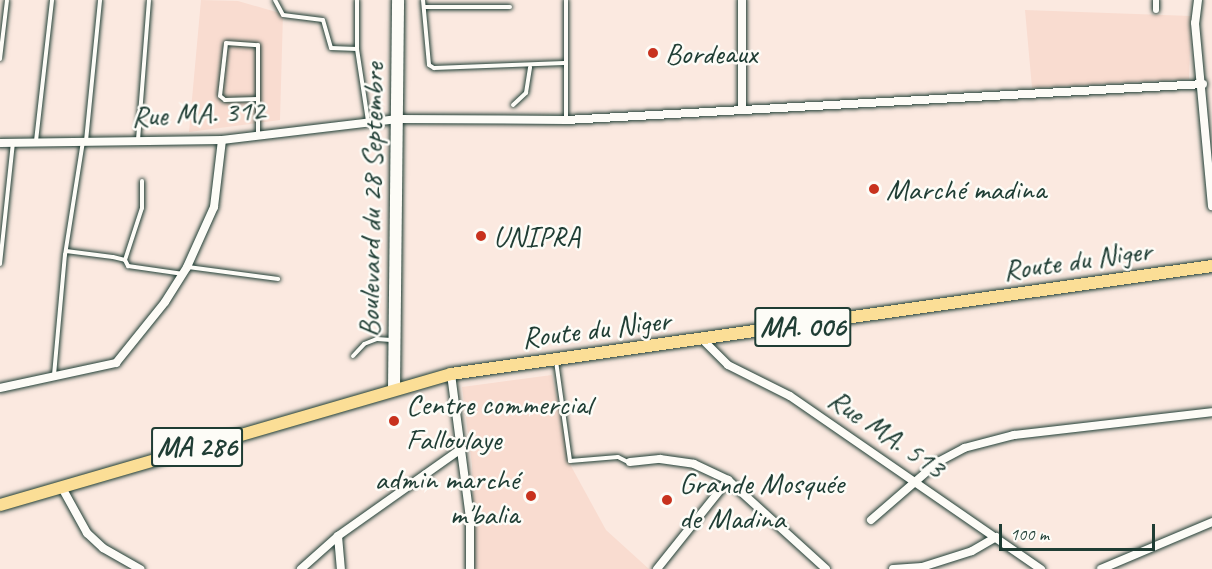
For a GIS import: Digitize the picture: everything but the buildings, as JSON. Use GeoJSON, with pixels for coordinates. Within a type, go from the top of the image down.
{"type":"FeatureCollection","features":[{"type":"Feature","properties":{"kind":"main road","name":"Boulevard du 28 Septembre"},"geometry":{"type":"LineString","coordinates":[[394,389],[398,6]]}},
{"type":"Feature","properties":{"kind":"main road","name":"Route du Niger"},"geometry":{"type":"LineString","coordinates":[[0,505],[451,374],[704,341],[1212,266]]}},
{"type":"Feature","properties":{"kind":"street"},"geometry":{"type":"LineString","coordinates":[[742,0],[742,108]]}},
{"type":"Feature","properties":{"kind":"street"},"geometry":{"type":"LineString","coordinates":[[1156,0],[1156,9]]}},
{"type":"Feature","properties":{"kind":"street"},"geometry":{"type":"LineString","coordinates":[[1198,0],[1196,23],[1212,206]]}},
{"type":"Feature","properties":{"kind":"street","name":"Rue MA. 312"},"geometry":{"type":"LineString","coordinates":[[0,142],[222,140],[398,119],[566,120],[742,108],[1203,84]]}},
{"type":"Feature","properties":{"kind":"street"},"geometry":{"type":"LineString","coordinates":[[0,388],[116,363],[185,270],[214,207],[222,140]]}},
{"type":"Feature","properties":{"kind":"street","name":"Rue MA. 513"},"geometry":{"type":"LineString","coordinates":[[704,341],[728,365],[790,396],[916,480],[1041,569]]}},
{"type":"Feature","properties":{"kind":"street"},"geometry":{"type":"LineString","coordinates":[[451,374],[470,519],[470,569]]}},
{"type":"Feature","properties":{"kind":"street"},"geometry":{"type":"LineString","coordinates":[[871,520],[916,480],[964,448],[1014,435],[1212,412]]}},
{"type":"Feature","properties":{"kind":"street"},"geometry":{"type":"LineString","coordinates":[[301,569],[338,536],[461,449]]}},
{"type":"Feature","properties":{"kind":"street"},"geometry":{"type":"LineString","coordinates":[[630,462],[660,459],[694,464],[728,480],[826,569]]}},
{"type":"Feature","properties":{"kind":"street"},"geometry":{"type":"LineString","coordinates":[[657,569],[728,480]]}},
{"type":"Feature","properties":{"kind":"street"},"geometry":{"type":"LineString","coordinates":[[61,486],[87,533],[103,548],[140,569]]}},
{"type":"Feature","properties":{"kind":"street"},"geometry":{"type":"LineString","coordinates":[[1101,569],[1212,522]]}},
{"type":"Feature","properties":{"kind":"street"},"geometry":{"type":"LineString","coordinates":[[338,536],[341,569]]}},
{"type":"Feature","properties":{"kind":"street"},"geometry":{"type":"LineString","coordinates":[[893,569],[922,567],[972,551],[996,537]]}},
{"type":"Feature","properties":{"kind":"lane"},"geometry":{"type":"LineString","coordinates":[[0,59],[7,0]]}},
{"type":"Feature","properties":{"kind":"lane"},"geometry":{"type":"LineString","coordinates":[[36,141],[52,0]]}},
{"type":"Feature","properties":{"kind":"lane"},"geometry":{"type":"LineString","coordinates":[[54,378],[66,251],[84,141],[100,0]]}},
{"type":"Feature","properties":{"kind":"lane"},"geometry":{"type":"LineString","coordinates":[[138,140],[149,0]]}},
{"type":"Feature","properties":{"kind":"lane"},"geometry":{"type":"LineString","coordinates":[[275,0],[283,15],[325,22],[331,48],[357,50]]}},
{"type":"Feature","properties":{"kind":"lane"},"geometry":{"type":"LineString","coordinates":[[357,0],[357,50],[368,123]]}},
{"type":"Feature","properties":{"kind":"lane"},"geometry":{"type":"LineString","coordinates":[[423,0],[429,65],[530,67],[564,63]]}},
{"type":"Feature","properties":{"kind":"lane"},"geometry":{"type":"LineString","coordinates":[[566,0],[564,63],[566,120]]}},
{"type":"Feature","properties":{"kind":"lane"},"geometry":{"type":"LineString","coordinates":[[424,8],[510,8]]}},
{"type":"Feature","properties":{"kind":"lane"},"geometry":{"type":"LineString","coordinates":[[256,99],[225,100],[220,96],[226,43],[258,45],[256,99],[258,136]]}},
{"type":"Feature","properties":{"kind":"lane"},"geometry":{"type":"LineString","coordinates":[[513,105],[526,93],[530,67]]}},
{"type":"Feature","properties":{"kind":"lane"},"geometry":{"type":"LineString","coordinates":[[0,264],[13,142]]}},
{"type":"Feature","properties":{"kind":"lane"},"geometry":{"type":"LineString","coordinates":[[142,181],[141,208],[125,260],[128,266],[278,279]]}},
{"type":"Feature","properties":{"kind":"lane"},"geometry":{"type":"LineString","coordinates":[[66,251],[125,260]]}},
{"type":"Feature","properties":{"kind":"lane"},"geometry":{"type":"LineString","coordinates":[[353,356],[377,339],[395,340]]}},
{"type":"Feature","properties":{"kind":"lane"},"geometry":{"type":"LineString","coordinates":[[556,360],[570,461],[618,457],[630,462]]}},
{"type":"Feature","properties":{"kind":"shaded area"},"geometry":{"type":"Polygon","coordinates":[[[201,0],[238,1],[283,14],[280,120],[189,132],[201,0]]]}},
{"type":"Feature","properties":{"kind":"shaded area"},"geometry":{"type":"Polygon","coordinates":[[[1025,10],[1191,16],[1189,79],[1032,88],[1025,10]]]}},
{"type":"Feature","properties":{"kind":"shaded area"},"geometry":{"type":"Polygon","coordinates":[[[552,375],[571,466],[606,530],[649,569],[475,569],[472,465],[462,387],[552,375]]]}},
{"type":"Feature","properties":{"kind":"place","name":"Bordeaux"},"geometry":{"type":"Point","coordinates":[653,53]}},
{"type":"Feature","properties":{"kind":"place","name":"Marché madina"},"geometry":{"type":"Point","coordinates":[874,189]}},
{"type":"Feature","properties":{"kind":"place","name":"UNIPRA"},"geometry":{"type":"Point","coordinates":[481,236]}},
{"type":"Feature","properties":{"kind":"place","name":"Centre commercial Falloulaye"},"geometry":{"type":"Point","coordinates":[394,421]}},
{"type":"Feature","properties":{"kind":"place","name":"admin marché m'balia"},"geometry":{"type":"Point","coordinates":[531,496]}},
{"type":"Feature","properties":{"kind":"place","name":"Grande Mosquée de Madina"},"geometry":{"type":"Point","coordinates":[667,500]}}]}
